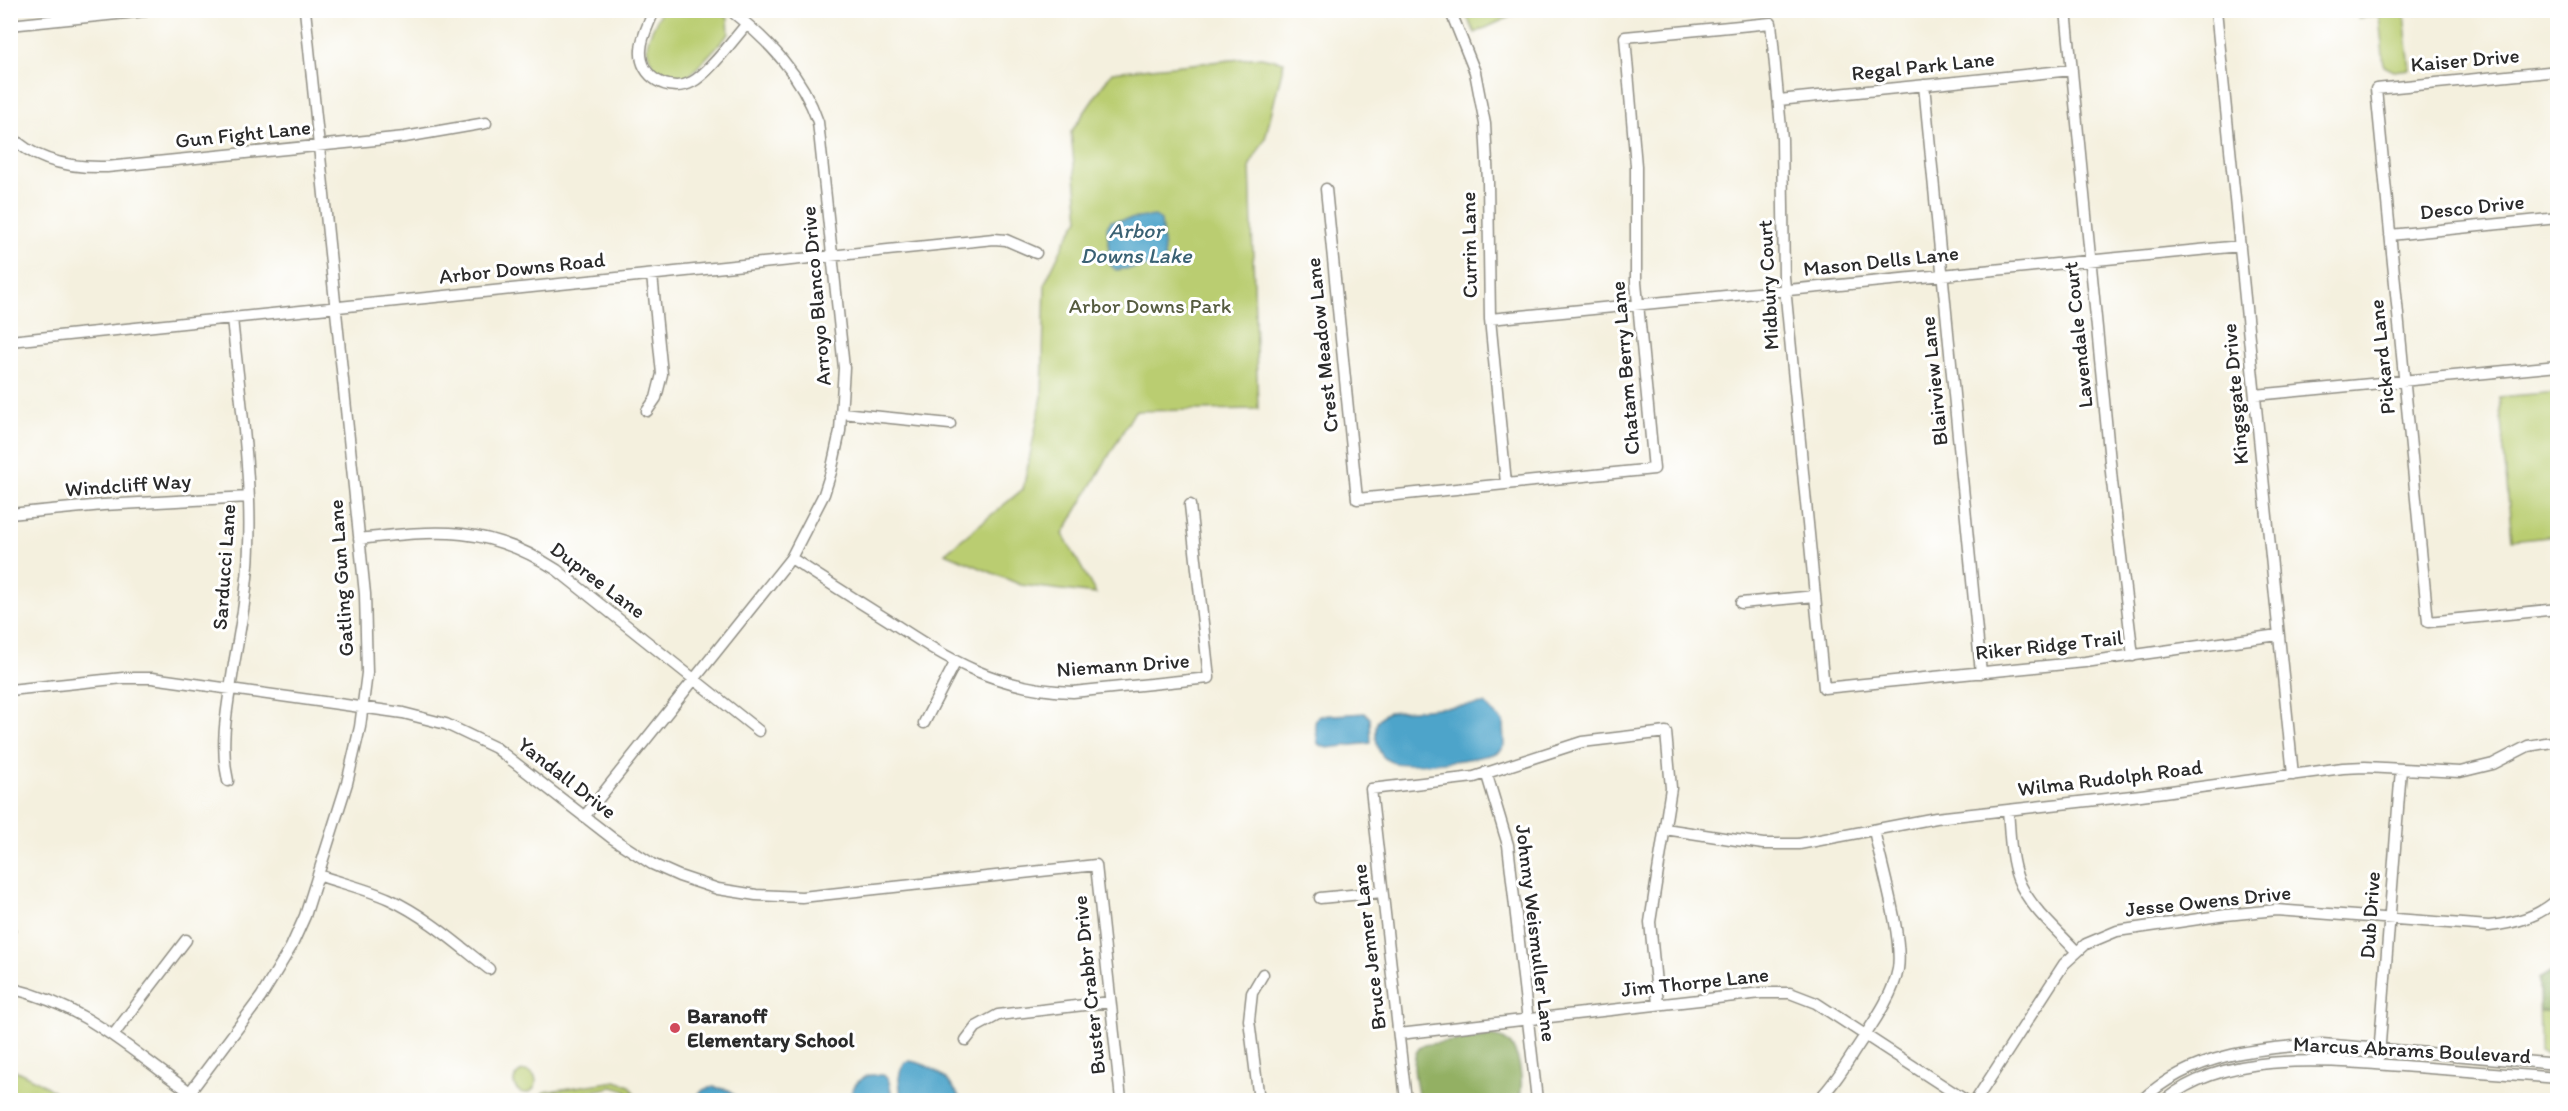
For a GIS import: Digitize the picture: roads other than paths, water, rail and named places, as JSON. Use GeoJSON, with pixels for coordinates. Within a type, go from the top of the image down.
{"type":"FeatureCollection","features":[{"type":"Feature","properties":{"kind":"street","name":"Gatling Gun Lane"},"geometry":{"type":"LineString","coordinates":[[187,1096],[278,971],[304,916],[352,762],[363,707],[368,643],[337,307],[305,10]]}},
{"type":"Feature","properties":{"kind":"street"},"geometry":{"type":"LineString","coordinates":[[654,10],[641,46],[642,62],[653,78],[671,86],[681,86],[698,78],[746,26]]}},
{"type":"Feature","properties":{"kind":"street","name":"Arroyo Blanco Drive"},"geometry":{"type":"LineString","coordinates":[[584,817],[696,680],[791,558],[824,494],[836,454],[842,413],[843,360],[834,256],[818,122],[810,100],[789,65],[730,10]]}},
{"type":"Feature","properties":{"kind":"street","name":"Currin Lane"},"geometry":{"type":"LineString","coordinates":[[1450,10],[1475,72],[1485,124],[1490,320],[1506,483]]}},
{"type":"Feature","properties":{"kind":"street","name":"Lavendale Court"},"geometry":{"type":"LineString","coordinates":[[2066,10],[2112,482],[2133,656]]}},
{"type":"Feature","properties":{"kind":"street","name":"Kingsgate Drive"},"geometry":{"type":"LineString","coordinates":[[2216,10],[2293,775]]}},
{"type":"Feature","properties":{"kind":"street"},"geometry":{"type":"LineString","coordinates":[[10,25],[146,11]]}},
{"type":"Feature","properties":{"kind":"street","name":"Midbury Court"},"geometry":{"type":"LineString","coordinates":[[1625,37],[1771,23],[1783,152],[1785,291],[1824,688]]}},
{"type":"Feature","properties":{"kind":"street","name":"Chatam Berry Lane"},"geometry":{"type":"LineString","coordinates":[[1357,498],[1654,469],[1637,305],[1636,166],[1625,37]]}},
{"type":"Feature","properties":{"kind":"street","name":"Regal Park Lane"},"geometry":{"type":"LineString","coordinates":[[1779,100],[2072,70]]}},
{"type":"Feature","properties":{"kind":"street","name":"Kaiser Drive"},"geometry":{"type":"LineString","coordinates":[[2376,89],[2558,71]]}},
{"type":"Feature","properties":{"kind":"street","name":"Blairview Lane"},"geometry":{"type":"LineString","coordinates":[[1924,85],[1981,673]]}},
{"type":"Feature","properties":{"kind":"street","name":"Pickard Lane"},"geometry":{"type":"LineString","coordinates":[[2376,89],[2428,622],[2558,609]]}},
{"type":"Feature","properties":{"kind":"street","name":"Gun Fight Lane"},"geometry":{"type":"LineString","coordinates":[[12,140],[65,165],[88,168],[405,137],[486,123]]}},
{"type":"Feature","properties":{"kind":"street","name":"Crest Meadow Lane"},"geometry":{"type":"LineString","coordinates":[[1326,189],[1357,498]]}},
{"type":"Feature","properties":{"kind":"street","name":"Desco Drive"},"geometry":{"type":"LineString","coordinates":[[2390,235],[2558,218]]}},
{"type":"Feature","properties":{"kind":"street","name":"Arbor Downs Road"},"geometry":{"type":"LineString","coordinates":[[10,341],[994,239],[1006,240],[1036,253]]}},
{"type":"Feature","properties":{"kind":"street","name":"Mason Dells Lane"},"geometry":{"type":"LineString","coordinates":[[1490,320],[2240,246]]}},
{"type":"Feature","properties":{"kind":"street"},"geometry":{"type":"LineString","coordinates":[[647,411],[656,398],[662,374],[652,275]]}},
{"type":"Feature","properties":{"kind":"street","name":"Sarducci Lane"},"geometry":{"type":"LineString","coordinates":[[228,782],[223,742],[248,571],[249,497],[232,318]]}},
{"type":"Feature","properties":{"kind":"street"},"geometry":{"type":"LineString","coordinates":[[2255,395],[2558,366]]}},
{"type":"Feature","properties":{"kind":"street"},"geometry":{"type":"LineString","coordinates":[[842,413],[950,424]]}},
{"type":"Feature","properties":{"kind":"street","name":"Windcliff Way"},"geometry":{"type":"LineString","coordinates":[[10,514],[103,505],[249,497]]}},
{"type":"Feature","properties":{"kind":"street","name":"Niemann Drive"},"geometry":{"type":"LineString","coordinates":[[791,558],[955,663],[1002,681],[1053,691],[1094,690],[1209,678],[1190,505]]}},
{"type":"Feature","properties":{"kind":"street","name":"Dupree Lane"},"geometry":{"type":"LineString","coordinates":[[359,539],[424,532],[483,536],[505,542],[557,570],[759,730]]}},
{"type":"Feature","properties":{"kind":"street"},"geometry":{"type":"LineString","coordinates":[[1741,603],[1815,597]]}},
{"type":"Feature","properties":{"kind":"street","name":"Riker Ridge Trail"},"geometry":{"type":"LineString","coordinates":[[1824,688],[2133,656],[2278,635]]}},
{"type":"Feature","properties":{"kind":"street"},"geometry":{"type":"LineString","coordinates":[[924,723],[955,663]]}},
{"type":"Feature","properties":{"kind":"street","name":"Yandall Drive"},"geometry":{"type":"LineString","coordinates":[[10,690],[123,678],[152,678],[363,707],[417,716],[446,724],[474,736],[505,754],[630,851],[661,868],[718,889],[756,895],[820,895],[1096,865]]}},
{"type":"Feature","properties":{"kind":"street"},"geometry":{"type":"LineString","coordinates":[[1486,772],[1582,742],[1666,732],[1671,775],[1650,922],[1658,1004]]}},
{"type":"Feature","properties":{"kind":"street","name":"Wilma Rudolph Road"},"geometry":{"type":"LineString","coordinates":[[1665,829],[1781,845],[1820,842],[1924,819],[2365,766],[2441,772],[2478,769],[2528,746],[2558,741]]}},
{"type":"Feature","properties":{"kind":"street","name":"Dub Drive"},"geometry":{"type":"LineString","coordinates":[[2379,1065],[2401,769]]}},
{"type":"Feature","properties":{"kind":"street","name":"Bruce Jenner Lane"},"geometry":{"type":"LineString","coordinates":[[1406,1101],[1371,789],[1461,779],[1486,772]]}},
{"type":"Feature","properties":{"kind":"street","name":"Johnny Weismuller Lane"},"geometry":{"type":"LineString","coordinates":[[1486,772],[1508,845],[1537,1101]]}},
{"type":"Feature","properties":{"kind":"street"},"geometry":{"type":"LineString","coordinates":[[2008,810],[2015,867],[2023,889],[2037,909],[2076,951]]}},
{"type":"Feature","properties":{"kind":"street"},"geometry":{"type":"LineString","coordinates":[[1818,1101],[1866,1034],[1896,979],[1899,957],[1897,935],[1874,830]]}},
{"type":"Feature","properties":{"kind":"street","name":"Buster Crabbr Drive"},"geometry":{"type":"LineString","coordinates":[[1096,865],[1121,1101]]}},
{"type":"Feature","properties":{"kind":"street"},"geometry":{"type":"LineString","coordinates":[[318,875],[387,898],[408,909],[429,921],[489,969]]}},
{"type":"Feature","properties":{"kind":"street"},"geometry":{"type":"LineString","coordinates":[[1320,898],[1382,892]]}},
{"type":"Feature","properties":{"kind":"street","name":"Jesse Owens Drive"},"geometry":{"type":"LineString","coordinates":[[1976,1101],[2057,974],[2076,951],[2096,938],[2116,931],[2226,915],[2298,910],[2489,926],[2529,917],[2558,899]]}},
{"type":"Feature","properties":{"kind":"street"},"geometry":{"type":"LineString","coordinates":[[114,1034],[186,940]]}},
{"type":"Feature","properties":{"kind":"street"},"geometry":{"type":"LineString","coordinates":[[1258,1101],[1250,1020],[1252,993],[1263,974]]}},
{"type":"Feature","properties":{"kind":"street"},"geometry":{"type":"LineString","coordinates":[[10,988],[54,1001],[114,1034],[187,1096]]}},
{"type":"Feature","properties":{"kind":"street","name":"Jim Thorpe Lane"},"geometry":{"type":"LineString","coordinates":[[1399,1034],[1761,993],[1790,993],[1816,1003],[1965,1101]]}},
{"type":"Feature","properties":{"kind":"street"},"geometry":{"type":"LineString","coordinates":[[966,1040],[976,1027],[998,1015],[1110,1002]]}},
{"type":"Feature","properties":{"kind":"street","name":"Marcus Abrams Boulevard"},"geometry":{"type":"LineString","coordinates":[[2142,1101],[2193,1065],[2215,1058],[2294,1046],[2322,1044],[2558,1064]]}},
{"type":"Feature","properties":{"kind":"street","name":"Marcus Abrams Boulevard"},"geometry":{"type":"LineString","coordinates":[[2165,1101],[2202,1077],[2223,1071],[2297,1060],[2558,1078]]}},
{"type":"Feature","properties":{"kind":"water","name":"Arbor Downs Lake"},"geometry":{"type":"Polygon","coordinates":[[[1155,216],[1161,220],[1165,262],[1162,265],[1116,270],[1110,265],[1107,227],[1111,221],[1155,216]]]}},
{"type":"Feature","properties":{"kind":"water"},"geometry":{"type":"Polygon","coordinates":[[[1485,704],[1503,722],[1504,745],[1498,752],[1461,760],[1409,764],[1389,761],[1379,749],[1376,737],[1377,723],[1388,712],[1485,704]]]}},
{"type":"Feature","properties":{"kind":"water"},"geometry":{"type":"Polygon","coordinates":[[[1365,713],[1370,718],[1371,743],[1327,748],[1318,744],[1315,723],[1318,716],[1365,713]]]}},
{"type":"Feature","properties":{"kind":"water"},"geometry":{"type":"Polygon","coordinates":[[[910,1061],[927,1066],[940,1074],[961,1100],[901,1100],[899,1078],[901,1069],[905,1062],[910,1061]]]}},
{"type":"Feature","properties":{"kind":"water"},"geometry":{"type":"Polygon","coordinates":[[[870,1075],[883,1075],[888,1078],[893,1100],[850,1100],[856,1085],[870,1075]]]}},
{"type":"Feature","properties":{"kind":"water"},"geometry":{"type":"Polygon","coordinates":[[[713,1087],[729,1090],[738,1100],[696,1100],[702,1091],[713,1087]]]}},
{"type":"Feature","properties":{"kind":"place","name":"Baranoff Elementary School"},"geometry":{"type":"Point","coordinates":[675,1028]}},
{"type":"Feature","properties":{"kind":"park label","name":"Arbor Downs Park"},"geometry":{"type":"Point","coordinates":[1150,306]}}]}
